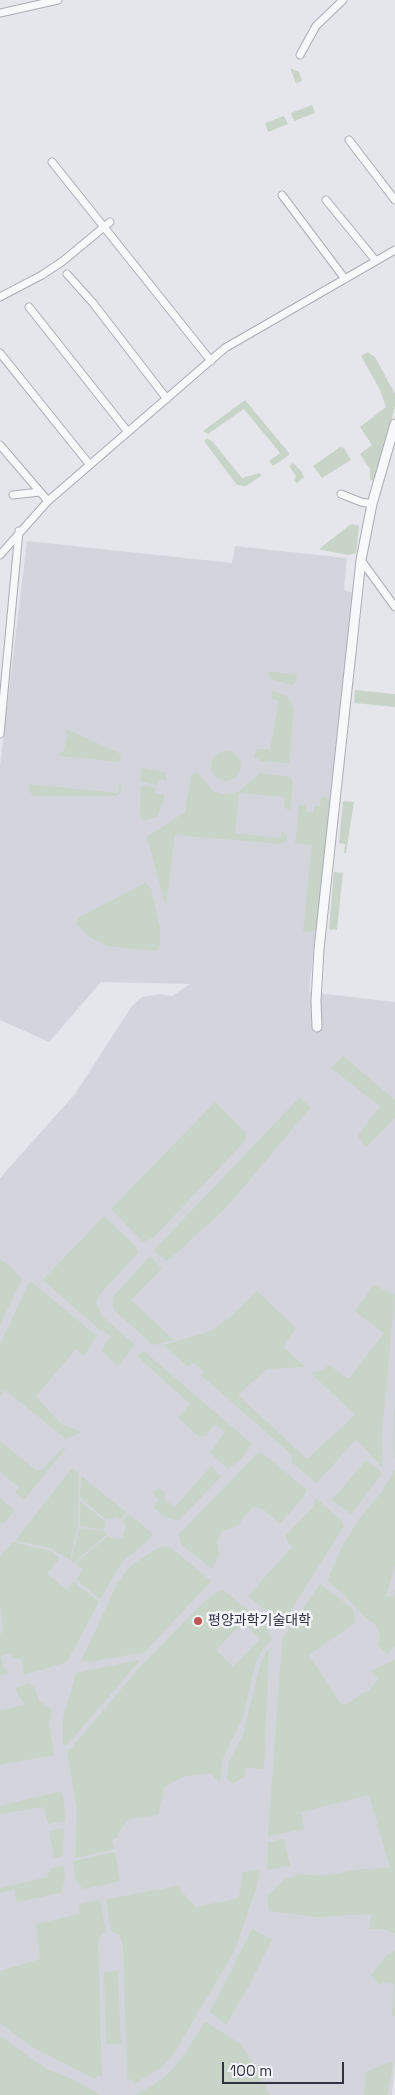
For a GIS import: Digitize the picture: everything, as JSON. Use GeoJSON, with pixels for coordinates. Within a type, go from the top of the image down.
{"type":"FeatureCollection","features":[{"type":"Feature","properties":{"kind":"street"},"geometry":{"type":"LineString","coordinates":[[0,13],[58,0]]}},
{"type":"Feature","properties":{"kind":"street"},"geometry":{"type":"LineString","coordinates":[[300,55],[316,26],[343,0]]}},
{"type":"Feature","properties":{"kind":"street"},"geometry":{"type":"LineString","coordinates":[[349,140],[395,200]]}},
{"type":"Feature","properties":{"kind":"street"},"geometry":{"type":"LineString","coordinates":[[52,162],[107,225],[210,362]]}},
{"type":"Feature","properties":{"kind":"street"},"geometry":{"type":"LineString","coordinates":[[282,195],[345,278]]}},
{"type":"Feature","properties":{"kind":"street"},"geometry":{"type":"LineString","coordinates":[[326,200],[376,261]]}},
{"type":"Feature","properties":{"kind":"street"},"geometry":{"type":"LineString","coordinates":[[0,297],[42,275],[107,225]]}},
{"type":"Feature","properties":{"kind":"street"},"geometry":{"type":"LineString","coordinates":[[0,554],[48,501],[225,348],[395,250]]}},
{"type":"Feature","properties":{"kind":"street"},"geometry":{"type":"LineString","coordinates":[[66,274],[92,303],[167,399]]}},
{"type":"Feature","properties":{"kind":"street"},"geometry":{"type":"LineString","coordinates":[[29,307],[128,432]]}},
{"type":"Feature","properties":{"kind":"street"},"geometry":{"type":"LineString","coordinates":[[0,353],[90,465]]}},
{"type":"Feature","properties":{"kind":"street"},"geometry":{"type":"LineString","coordinates":[[317,1027],[316,1002],[319,949],[361,560],[372,504],[395,424]]}},
{"type":"Feature","properties":{"kind":"street"},"geometry":{"type":"LineString","coordinates":[[0,445],[3,453],[48,501]]}},
{"type":"Feature","properties":{"kind":"street"},"geometry":{"type":"LineString","coordinates":[[13,495],[40,492]]}},
{"type":"Feature","properties":{"kind":"street"},"geometry":{"type":"LineString","coordinates":[[341,494],[372,504]]}},
{"type":"Feature","properties":{"kind":"street"},"geometry":{"type":"LineString","coordinates":[[0,734],[19,531]]}},
{"type":"Feature","properties":{"kind":"street"},"geometry":{"type":"LineString","coordinates":[[361,560],[395,607]]}},
{"type":"Feature","properties":{"kind":"shaded area","name":"평양과학기술대학"},"geometry":{"type":"Polygon","coordinates":[[[27,541],[232,563],[235,546],[347,558],[344,590],[353,593],[309,992],[395,1002],[395,2063],[392,2095],[0,2095],[0,1178],[75,1094],[132,1006],[142,997],[160,994],[172,996],[190,984],[101,982],[49,1042],[0,1020],[0,766],[27,541]]]}},
{"type":"Feature","properties":{"kind":"green space"},"geometry":{"type":"Polygon","coordinates":[[[290,68],[299,72],[302,81],[296,83],[290,68]]]}},
{"type":"Feature","properties":{"kind":"green space"},"geometry":{"type":"Polygon","coordinates":[[[312,105],[315,113],[294,121],[291,113],[312,105]]]}},
{"type":"Feature","properties":{"kind":"green space"},"geometry":{"type":"Polygon","coordinates":[[[284,116],[288,124],[268,132],[265,123],[284,116]]]}},
{"type":"Feature","properties":{"kind":"green space"},"geometry":{"type":"Polygon","coordinates":[[[368,352],[375,357],[395,394],[395,406],[376,481],[370,480],[370,469],[360,454],[372,445],[360,427],[386,407],[379,388],[361,356],[368,352]]]}},
{"type":"Feature","properties":{"kind":"green space"},"geometry":{"type":"Polygon","coordinates":[[[245,400],[289,453],[289,455],[273,466],[269,461],[280,453],[244,409],[208,434],[203,431],[245,400]]]}},
{"type":"Feature","properties":{"kind":"green space"},"geometry":{"type":"Polygon","coordinates":[[[207,438],[213,442],[242,478],[260,473],[261,476],[246,486],[237,485],[204,441],[207,438]]]}},
{"type":"Feature","properties":{"kind":"green space"},"geometry":{"type":"Polygon","coordinates":[[[340,447],[344,448],[351,460],[322,478],[313,466],[340,447]]]}},
{"type":"Feature","properties":{"kind":"green space"},"geometry":{"type":"Polygon","coordinates":[[[293,463],[304,477],[297,483],[294,480],[296,476],[289,466],[293,463]]]}},
{"type":"Feature","properties":{"kind":"green space"},"geometry":{"type":"Polygon","coordinates":[[[351,524],[359,526],[356,553],[349,555],[319,549],[351,524]]]}},
{"type":"Feature","properties":{"kind":"green space"},"geometry":{"type":"Polygon","coordinates":[[[269,671],[297,675],[296,681],[293,685],[270,679],[269,671]]]}},
{"type":"Feature","properties":{"kind":"green space"},"geometry":{"type":"Polygon","coordinates":[[[355,690],[395,694],[395,707],[354,703],[355,690]]]}},
{"type":"Feature","properties":{"kind":"green space"},"geometry":{"type":"Polygon","coordinates":[[[273,691],[288,697],[294,708],[289,763],[260,761],[254,756],[257,749],[270,749],[279,701],[271,698],[273,691]]]}},
{"type":"Feature","properties":{"kind":"green space"},"geometry":{"type":"Polygon","coordinates":[[[67,729],[121,754],[120,762],[59,756],[60,752],[63,752],[68,735],[65,734],[67,729]]]}},
{"type":"Feature","properties":{"kind":"green space"},"geometry":{"type":"Polygon","coordinates":[[[226,751],[237,755],[241,766],[237,777],[226,781],[215,777],[211,766],[215,755],[226,751]]]}},
{"type":"Feature","properties":{"kind":"green space"},"geometry":{"type":"Polygon","coordinates":[[[142,768],[165,772],[167,781],[158,779],[157,785],[141,782],[142,768]]]}},
{"type":"Feature","properties":{"kind":"green space"},"geometry":{"type":"Polygon","coordinates":[[[194,772],[198,773],[213,791],[224,794],[238,792],[260,773],[291,777],[293,784],[290,810],[284,808],[285,797],[239,793],[235,833],[281,838],[282,831],[287,835],[287,841],[280,844],[175,835],[166,907],[147,837],[185,812],[191,776],[194,772]]]}},
{"type":"Feature","properties":{"kind":"green space"},"geometry":{"type":"Polygon","coordinates":[[[119,783],[122,783],[121,793],[116,796],[36,796],[32,795],[29,789],[29,784],[118,793],[119,783]]]}},
{"type":"Feature","properties":{"kind":"green space"},"geometry":{"type":"Polygon","coordinates":[[[141,785],[156,788],[155,793],[165,795],[158,816],[147,820],[143,820],[140,816],[141,785]]]}},
{"type":"Feature","properties":{"kind":"green space"},"geometry":{"type":"Polygon","coordinates":[[[321,797],[326,797],[330,803],[318,927],[311,932],[303,931],[312,845],[295,843],[299,805],[306,805],[306,812],[313,813],[314,806],[320,806],[321,797]]]}},
{"type":"Feature","properties":{"kind":"green space"},"geometry":{"type":"Polygon","coordinates":[[[343,801],[354,802],[346,853],[344,853],[345,844],[339,843],[343,801]]]}},
{"type":"Feature","properties":{"kind":"green space"},"geometry":{"type":"Polygon","coordinates":[[[334,872],[343,873],[337,930],[329,929],[334,872]]]}},
{"type":"Feature","properties":{"kind":"green space"},"geometry":{"type":"Polygon","coordinates":[[[145,883],[151,888],[160,928],[160,946],[156,951],[107,946],[91,938],[77,925],[78,918],[145,883]]]}},
{"type":"Feature","properties":{"kind":"green space"},"geometry":{"type":"Polygon","coordinates":[[[343,1056],[395,1100],[395,1118],[366,1147],[358,1136],[380,1106],[331,1068],[343,1056]]]}},
{"type":"Feature","properties":{"kind":"green space"},"geometry":{"type":"Polygon","coordinates":[[[299,1098],[311,1107],[226,1208],[170,1259],[166,1261],[158,1255],[154,1250],[299,1098]]]}},
{"type":"Feature","properties":{"kind":"green space"},"geometry":{"type":"Polygon","coordinates":[[[215,1102],[246,1133],[245,1141],[153,1238],[143,1242],[111,1209],[215,1102]]]}},
{"type":"Feature","properties":{"kind":"green space"},"geometry":{"type":"Polygon","coordinates":[[[104,1216],[136,1247],[138,1253],[100,1294],[96,1302],[101,1315],[135,1345],[118,1366],[101,1350],[111,1336],[103,1330],[101,1331],[43,1280],[104,1216]]]}},
{"type":"Feature","properties":{"kind":"green space"},"geometry":{"type":"Polygon","coordinates":[[[150,1256],[162,1269],[131,1300],[174,1340],[153,1345],[114,1310],[112,1298],[150,1256]]]}},
{"type":"Feature","properties":{"kind":"green space"},"geometry":{"type":"Polygon","coordinates":[[[0,1259],[9,1265],[22,1279],[0,1325],[0,1259]]]}},
{"type":"Feature","properties":{"kind":"green space"},"geometry":{"type":"Polygon","coordinates":[[[30,1281],[97,1336],[84,1356],[76,1349],[38,1394],[37,1398],[61,1424],[82,1432],[66,1439],[5,1390],[0,1396],[0,1344],[30,1281]]]}},
{"type":"Feature","properties":{"kind":"green space"},"geometry":{"type":"Polygon","coordinates":[[[374,1285],[395,1295],[382,1433],[383,1468],[356,1439],[317,1483],[291,1462],[292,1455],[202,1376],[204,1371],[194,1363],[187,1366],[163,1345],[208,1332],[228,1319],[257,1291],[296,1328],[283,1347],[305,1367],[267,1369],[238,1395],[307,1459],[355,1415],[311,1373],[323,1370],[329,1365],[349,1379],[384,1333],[355,1311],[374,1285]]]}},
{"type":"Feature","properties":{"kind":"green space"},"geometry":{"type":"Polygon","coordinates":[[[144,1351],[251,1443],[248,1451],[239,1461],[228,1469],[210,1453],[225,1432],[214,1424],[206,1436],[198,1436],[178,1418],[190,1404],[137,1356],[144,1351]]]}},
{"type":"Feature","properties":{"kind":"green space"},"geometry":{"type":"Polygon","coordinates":[[[395,1387],[395,1458],[393,1452],[395,1387]]]}},
{"type":"Feature","properties":{"kind":"green space"},"geometry":{"type":"Polygon","coordinates":[[[0,1441],[36,1470],[42,1470],[63,1447],[66,1448],[24,1500],[15,1492],[19,1487],[0,1472],[0,1441]]]}},
{"type":"Feature","properties":{"kind":"green space"},"geometry":{"type":"Polygon","coordinates":[[[261,1452],[307,1490],[280,1524],[263,1509],[253,1507],[244,1516],[239,1525],[223,1531],[217,1540],[219,1555],[212,1569],[181,1544],[179,1534],[261,1452]]]}},
{"type":"Feature","properties":{"kind":"green space"},"geometry":{"type":"Polygon","coordinates":[[[366,1460],[380,1471],[381,1475],[351,1514],[332,1500],[366,1460]]]}},
{"type":"Feature","properties":{"kind":"green space"},"geometry":{"type":"Polygon","coordinates":[[[211,1466],[221,1477],[178,1521],[164,1517],[154,1507],[159,1499],[152,1493],[159,1487],[165,1493],[164,1497],[169,1503],[176,1506],[211,1466]]]}},
{"type":"Feature","properties":{"kind":"green space"},"geometry":{"type":"Polygon","coordinates":[[[72,1468],[79,1474],[78,1524],[70,1560],[51,1548],[15,1541],[72,1468]]]}},
{"type":"Feature","properties":{"kind":"green space"},"geometry":{"type":"Polygon","coordinates":[[[395,1470],[395,1565],[386,1596],[393,1597],[395,1589],[395,1647],[387,1654],[378,1645],[380,1633],[374,1623],[366,1618],[342,1593],[327,1581],[341,1549],[359,1519],[380,1494],[395,1470]]]}},
{"type":"Feature","properties":{"kind":"green space"},"geometry":{"type":"Polygon","coordinates":[[[81,1476],[126,1512],[121,1519],[117,1517],[106,1520],[80,1497],[81,1476]]]}},
{"type":"Feature","properties":{"kind":"green space"},"geometry":{"type":"Polygon","coordinates":[[[0,1498],[15,1510],[4,1523],[0,1524],[0,1498]]]}},
{"type":"Feature","properties":{"kind":"green space"},"geometry":{"type":"Polygon","coordinates":[[[316,1498],[342,1521],[344,1526],[286,1618],[279,1621],[248,1596],[292,1547],[286,1540],[286,1535],[312,1508],[316,1498]]]}},
{"type":"Feature","properties":{"kind":"green space"},"geometry":{"type":"Polygon","coordinates":[[[80,1501],[106,1522],[104,1530],[80,1526],[80,1501]]]}},
{"type":"Feature","properties":{"kind":"green space"},"geometry":{"type":"Polygon","coordinates":[[[129,1514],[153,1534],[149,1540],[122,1562],[100,1599],[76,1579],[83,1570],[75,1564],[108,1536],[114,1539],[123,1537],[126,1525],[122,1521],[129,1514]]]}},
{"type":"Feature","properties":{"kind":"green space"},"geometry":{"type":"Polygon","coordinates":[[[80,1528],[104,1531],[107,1534],[74,1563],[71,1561],[80,1528]]]}},
{"type":"Feature","properties":{"kind":"green space"},"geometry":{"type":"Polygon","coordinates":[[[13,1542],[51,1551],[60,1558],[47,1574],[67,1590],[74,1582],[99,1602],[67,1662],[24,1675],[21,1658],[13,1659],[11,1653],[1,1656],[4,1669],[7,1668],[8,1674],[0,1676],[0,1635],[3,1630],[0,1602],[0,1556],[13,1542]]]}},
{"type":"Feature","properties":{"kind":"green space"},"geometry":{"type":"Polygon","coordinates":[[[170,1547],[211,1581],[145,1652],[91,1662],[81,1661],[118,1582],[130,1566],[158,1548],[170,1547]]]}},
{"type":"Feature","properties":{"kind":"green space"},"geometry":{"type":"Polygon","coordinates":[[[320,1584],[352,1608],[354,1615],[355,1623],[309,1655],[340,1703],[346,1705],[362,1693],[369,1691],[378,1679],[371,1671],[395,1660],[395,1933],[382,1929],[369,1929],[371,1914],[316,1917],[269,1911],[267,1896],[285,1879],[300,1874],[322,1876],[362,1869],[390,1868],[369,1795],[298,1813],[302,1814],[304,1829],[268,1836],[282,1639],[320,1584]]]}},
{"type":"Feature","properties":{"kind":"green space"},"geometry":{"type":"Polygon","coordinates":[[[223,1590],[260,1620],[250,1629],[242,1623],[216,1650],[233,1667],[260,1639],[251,1630],[261,1620],[268,1629],[271,1641],[264,1647],[255,1664],[243,1716],[222,1761],[220,1782],[210,1773],[183,1777],[164,1787],[158,1815],[130,1819],[120,1829],[117,1838],[112,1840],[114,1849],[75,1858],[77,1808],[67,1753],[140,1667],[202,1604],[215,1593],[223,1590]]]}},
{"type":"Feature","properties":{"kind":"green space"},"geometry":{"type":"Polygon","coordinates":[[[269,1648],[264,1769],[246,1768],[245,1776],[232,1784],[227,1778],[229,1761],[243,1735],[261,1662],[269,1648]]]}},
{"type":"Feature","properties":{"kind":"green space"},"geometry":{"type":"Polygon","coordinates":[[[140,1660],[67,1745],[63,1745],[63,1719],[76,1673],[140,1660]]]}},
{"type":"Feature","properties":{"kind":"green space"},"geometry":{"type":"Polygon","coordinates":[[[28,1683],[35,1688],[39,1701],[52,1709],[49,1724],[54,1755],[0,1765],[0,1710],[26,1705],[18,1695],[16,1688],[28,1683]]]}},
{"type":"Feature","properties":{"kind":"green space"},"geometry":{"type":"Polygon","coordinates":[[[61,1791],[64,1800],[65,1821],[48,1824],[44,1807],[0,1814],[0,1806],[61,1791]]]}},
{"type":"Feature","properties":{"kind":"green space"},"geometry":{"type":"Polygon","coordinates":[[[64,1828],[63,1856],[54,1858],[49,1831],[64,1828]]]}},
{"type":"Feature","properties":{"kind":"green space"},"geometry":{"type":"Polygon","coordinates":[[[284,1839],[290,1866],[267,1870],[268,1842],[284,1839]]]}},
{"type":"Feature","properties":{"kind":"green space"},"geometry":{"type":"Polygon","coordinates":[[[115,1852],[120,1881],[85,1889],[81,1887],[75,1879],[73,1861],[115,1852]]]}},
{"type":"Feature","properties":{"kind":"green space"},"geometry":{"type":"Polygon","coordinates":[[[64,1866],[65,1881],[61,1893],[17,1902],[14,1890],[0,1893],[0,1888],[48,1877],[49,1869],[64,1866]]]}},
{"type":"Feature","properties":{"kind":"green space"},"geometry":{"type":"Polygon","coordinates":[[[259,1871],[256,1889],[234,1952],[173,2055],[161,2068],[134,2084],[132,2079],[127,2080],[123,1945],[119,1934],[111,1931],[106,1899],[178,1886],[195,1907],[236,1899],[239,1896],[243,1872],[259,1871]]]}},
{"type":"Feature","properties":{"kind":"green space"},"geometry":{"type":"Polygon","coordinates":[[[100,1900],[106,1932],[99,1937],[98,1942],[102,2077],[99,2075],[95,2079],[29,2045],[0,2023],[0,1971],[40,1959],[36,1924],[80,1914],[79,1904],[100,1900]]]}},
{"type":"Feature","properties":{"kind":"green space"},"geometry":{"type":"Polygon","coordinates":[[[252,1929],[272,1939],[250,1984],[226,2025],[210,2012],[252,1929]]]}},
{"type":"Feature","properties":{"kind":"green space"},"geometry":{"type":"Polygon","coordinates":[[[395,1951],[395,2016],[392,2016],[394,1983],[378,1984],[371,1975],[386,1956],[395,1951]]]}},
{"type":"Feature","properties":{"kind":"green space"},"geometry":{"type":"Polygon","coordinates":[[[118,1971],[121,2044],[106,2044],[104,1972],[118,1971]]]}},
{"type":"Feature","properties":{"kind":"green space"},"geometry":{"type":"Polygon","coordinates":[[[205,2022],[240,2043],[260,2075],[269,2095],[134,2095],[152,2086],[168,2074],[183,2056],[205,2022]]]}},
{"type":"Feature","properties":{"kind":"green space"},"geometry":{"type":"Polygon","coordinates":[[[0,2036],[48,2070],[78,2081],[100,2095],[0,2095],[0,2036]]]}},
{"type":"Feature","properties":{"kind":"green space"},"geometry":{"type":"Polygon","coordinates":[[[392,2061],[393,2067],[387,2095],[364,2095],[366,2072],[392,2061]]]}},
{"type":"Feature","properties":{"kind":"place","name":"평양과학기술대학"},"geometry":{"type":"Point","coordinates":[198,1621]}}]}
